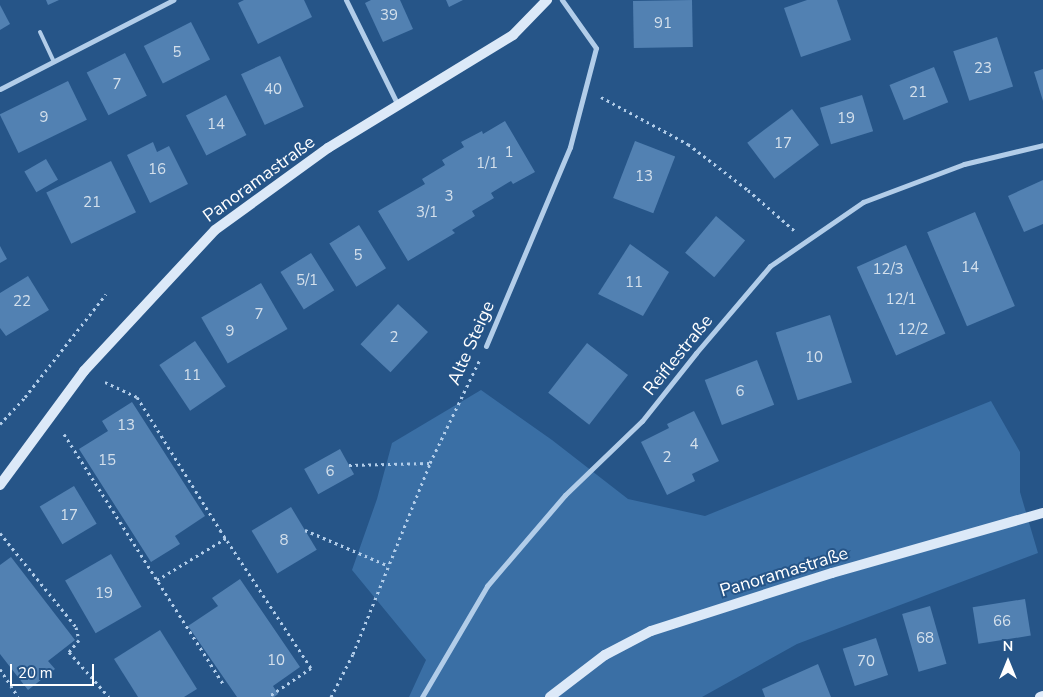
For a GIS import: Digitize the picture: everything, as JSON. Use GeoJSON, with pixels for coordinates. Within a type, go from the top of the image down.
{"type":"FeatureCollection","features":[{"type":"Feature","properties":{"kind":"main road","name":"Panoramastraße"},"geometry":{"type":"LineString","coordinates":[[0,485],[84,371],[215,230],[328,148],[513,35],[547,0]]}},
{"type":"Feature","properties":{"kind":"main road","name":"Panoramastraße"},"geometry":{"type":"LineString","coordinates":[[550,697],[605,655],[651,631],[814,579],[1043,513]]}},
{"type":"Feature","properties":{"kind":"street"},"geometry":{"type":"LineString","coordinates":[[0,89],[173,0]]}},
{"type":"Feature","properties":{"kind":"street"},"geometry":{"type":"LineString","coordinates":[[346,0],[398,105]]}},
{"type":"Feature","properties":{"kind":"street","name":"Alte Steige"},"geometry":{"type":"LineString","coordinates":[[486,346],[570,147],[596,48],[562,0]]}},
{"type":"Feature","properties":{"kind":"street","name":"Reiflestraße"},"geometry":{"type":"LineString","coordinates":[[422,697],[487,586],[565,496],[642,421],[696,353],[770,266],[863,202],[964,164],[1043,145]]}},
{"type":"Feature","properties":{"kind":"lane"},"geometry":{"type":"LineString","coordinates":[[40,32],[54,62]]}},
{"type":"Feature","properties":{"kind":"path"},"geometry":{"type":"LineString","coordinates":[[585,88],[688,144],[748,190],[806,241]]}},
{"type":"Feature","properties":{"kind":"path"},"geometry":{"type":"LineString","coordinates":[[0,424],[25,397],[106,294]]}},
{"type":"Feature","properties":{"kind":"path","name":"Alte Steige"},"geometry":{"type":"LineString","coordinates":[[330,697],[353,654],[430,463],[486,346]]}},
{"type":"Feature","properties":{"kind":"path"},"geometry":{"type":"LineString","coordinates":[[105,382],[137,397],[311,668],[268,697]]}},
{"type":"Feature","properties":{"kind":"path"},"geometry":{"type":"LineString","coordinates":[[64,434],[224,685]]}},
{"type":"Feature","properties":{"kind":"path"},"geometry":{"type":"LineString","coordinates":[[349,465],[430,463]]}},
{"type":"Feature","properties":{"kind":"path"},"geometry":{"type":"LineString","coordinates":[[305,530],[389,566]]}},
{"type":"Feature","properties":{"kind":"path"},"geometry":{"type":"LineString","coordinates":[[0,533],[76,627],[80,640],[69,652],[109,697]]}},
{"type":"Feature","properties":{"kind":"path"},"geometry":{"type":"LineString","coordinates":[[157,580],[226,538]]}},
{"type":"Feature","properties":{"kind":"path"},"geometry":{"type":"LineString","coordinates":[[0,669],[18,697]]}},
{"type":"Feature","properties":{"kind":"shaded area"},"geometry":{"type":"Polygon","coordinates":[[[481,390],[552,440],[628,499],[705,516],[991,401],[1020,452],[1020,492],[1038,553],[797,644],[702,697],[409,697],[426,660],[352,570],[377,499],[392,443],[481,390]]]}},
{"type":"Feature","properties":{"kind":"building"},"geometry":{"type":"Polygon","coordinates":[[[46,0],[59,0],[48,5],[46,0]]]}},
{"type":"Feature","properties":{"kind":"building"},"geometry":{"type":"Polygon","coordinates":[[[244,0],[304,0],[312,17],[258,44],[238,3],[244,0]]]}},
{"type":"Feature","properties":{"kind":"building"},"geometry":{"type":"Polygon","coordinates":[[[371,0],[400,0],[413,29],[383,42],[365,3],[371,0]]]}},
{"type":"Feature","properties":{"kind":"building"},"geometry":{"type":"Polygon","coordinates":[[[446,0],[463,0],[449,7],[446,0]]]}},
{"type":"Feature","properties":{"kind":"building"},"geometry":{"type":"Polygon","coordinates":[[[692,0],[693,47],[634,48],[633,1],[692,0]]]}},
{"type":"Feature","properties":{"kind":"building"},"geometry":{"type":"Polygon","coordinates":[[[807,0],[837,0],[851,40],[801,57],[784,8],[807,0]]]}},
{"type":"Feature","properties":{"kind":"building"},"geometry":{"type":"Polygon","coordinates":[[[0,5],[10,24],[0,30],[0,5]]]}},
{"type":"Feature","properties":{"kind":"building"},"geometry":{"type":"Polygon","coordinates":[[[191,22],[210,59],[163,83],[144,46],[191,22]]]}},
{"type":"Feature","properties":{"kind":"building"},"geometry":{"type":"Polygon","coordinates":[[[997,37],[1013,86],[969,101],[953,51],[997,37]]]}},
{"type":"Feature","properties":{"kind":"building"},"geometry":{"type":"Polygon","coordinates":[[[125,53],[147,96],[108,115],[87,73],[125,53]]]}},
{"type":"Feature","properties":{"kind":"building"},"geometry":{"type":"Polygon","coordinates":[[[280,56],[304,107],[265,125],[241,74],[280,56]]]}},
{"type":"Feature","properties":{"kind":"building"},"geometry":{"type":"Polygon","coordinates":[[[934,67],[948,102],[904,120],[889,85],[934,67]]]}},
{"type":"Feature","properties":{"kind":"building"},"geometry":{"type":"Polygon","coordinates":[[[1043,69],[1043,101],[1034,72],[1043,69]]]}},
{"type":"Feature","properties":{"kind":"building"},"geometry":{"type":"Polygon","coordinates":[[[68,81],[87,120],[19,153],[0,114],[68,81]]]}},
{"type":"Feature","properties":{"kind":"building"},"geometry":{"type":"Polygon","coordinates":[[[226,95],[246,135],[206,156],[186,115],[226,95]]]}},
{"type":"Feature","properties":{"kind":"building"},"geometry":{"type":"Polygon","coordinates":[[[862,95],[873,131],[831,144],[820,108],[862,95]]]}},
{"type":"Feature","properties":{"kind":"building"},"geometry":{"type":"Polygon","coordinates":[[[792,109],[819,145],[774,179],[747,143],[792,109]]]}},
{"type":"Feature","properties":{"kind":"building"},"geometry":{"type":"Polygon","coordinates":[[[505,121],[535,172],[513,184],[511,181],[491,193],[494,198],[472,211],[475,216],[452,230],[455,233],[408,261],[378,211],[425,184],[422,179],[445,165],[442,160],[464,147],[461,142],[482,131],[483,134],[505,121]]]}},
{"type":"Feature","properties":{"kind":"building"},"geometry":{"type":"Polygon","coordinates":[[[635,141],[675,156],[653,213],[613,198],[635,141]]]}},
{"type":"Feature","properties":{"kind":"building"},"geometry":{"type":"Polygon","coordinates":[[[153,142],[157,152],[169,146],[188,184],[150,203],[127,155],[153,142]]]}},
{"type":"Feature","properties":{"kind":"building"},"geometry":{"type":"Polygon","coordinates":[[[46,159],[58,180],[36,192],[24,172],[46,159]]]}},
{"type":"Feature","properties":{"kind":"building"},"geometry":{"type":"Polygon","coordinates":[[[111,161],[136,212],[71,244],[46,193],[111,161]]]}},
{"type":"Feature","properties":{"kind":"building"},"geometry":{"type":"Polygon","coordinates":[[[1043,180],[1043,224],[1024,232],[1008,196],[1043,180]]]}},
{"type":"Feature","properties":{"kind":"building"},"geometry":{"type":"Polygon","coordinates":[[[975,212],[1015,306],[967,326],[927,232],[975,212]]]}},
{"type":"Feature","properties":{"kind":"building"},"geometry":{"type":"Polygon","coordinates":[[[716,216],[745,240],[714,277],[685,253],[716,216]]]}},
{"type":"Feature","properties":{"kind":"building"},"geometry":{"type":"Polygon","coordinates":[[[359,225],[386,268],[356,287],[329,244],[359,225]]]}},
{"type":"Feature","properties":{"kind":"building"},"geometry":{"type":"Polygon","coordinates":[[[630,244],[669,272],[643,316],[598,294],[630,244]]]}},
{"type":"Feature","properties":{"kind":"building"},"geometry":{"type":"Polygon","coordinates":[[[906,245],[945,334],[896,356],[857,267],[906,245]]]}},
{"type":"Feature","properties":{"kind":"building"},"geometry":{"type":"Polygon","coordinates":[[[0,246],[7,259],[0,263],[0,246]]]}},
{"type":"Feature","properties":{"kind":"building"},"geometry":{"type":"Polygon","coordinates":[[[311,253],[334,290],[304,309],[280,272],[311,253]]]}},
{"type":"Feature","properties":{"kind":"building"},"geometry":{"type":"Polygon","coordinates":[[[28,276],[49,310],[6,336],[0,328],[0,293],[28,276]]]}},
{"type":"Feature","properties":{"kind":"building"},"geometry":{"type":"Polygon","coordinates":[[[261,283],[288,329],[228,363],[201,318],[261,283]]]}},
{"type":"Feature","properties":{"kind":"building"},"geometry":{"type":"Polygon","coordinates":[[[398,304],[428,332],[390,372],[360,344],[398,304]]]}},
{"type":"Feature","properties":{"kind":"building"},"geometry":{"type":"Polygon","coordinates":[[[830,315],[852,383],[798,400],[776,333],[830,315]]]}},
{"type":"Feature","properties":{"kind":"building"},"geometry":{"type":"Polygon","coordinates":[[[195,341],[226,387],[190,411],[159,365],[195,341]]]}},
{"type":"Feature","properties":{"kind":"building"},"geometry":{"type":"Polygon","coordinates":[[[587,343],[628,375],[589,425],[548,393],[587,343]]]}},
{"type":"Feature","properties":{"kind":"building"},"geometry":{"type":"Polygon","coordinates":[[[757,360],[774,405],[722,425],[705,380],[757,360]]]}},
{"type":"Feature","properties":{"kind":"building"},"geometry":{"type":"Polygon","coordinates":[[[132,402],[205,516],[175,536],[180,544],[151,562],[79,449],[108,431],[102,421],[132,402]]]}},
{"type":"Feature","properties":{"kind":"building"},"geometry":{"type":"Polygon","coordinates":[[[694,411],[719,461],[692,474],[695,481],[667,495],[641,442],[669,428],[667,424],[694,411]]]}},
{"type":"Feature","properties":{"kind":"building"},"geometry":{"type":"Polygon","coordinates":[[[340,449],[354,474],[318,494],[304,469],[340,449]]]}},
{"type":"Feature","properties":{"kind":"building"},"geometry":{"type":"Polygon","coordinates":[[[74,486],[97,524],[62,544],[40,507],[74,486]]]}},
{"type":"Feature","properties":{"kind":"building"},"geometry":{"type":"Polygon","coordinates":[[[291,507],[317,550],[277,574],[252,531],[291,507]]]}},
{"type":"Feature","properties":{"kind":"building"},"geometry":{"type":"Polygon","coordinates":[[[111,554],[142,607],[96,633],[65,580],[111,554]]]}},
{"type":"Feature","properties":{"kind":"building"},"geometry":{"type":"Polygon","coordinates":[[[11,557],[75,640],[48,661],[55,669],[28,690],[0,654],[0,565],[11,557]]]}},
{"type":"Feature","properties":{"kind":"building"},"geometry":{"type":"Polygon","coordinates":[[[240,579],[300,667],[273,686],[278,694],[274,697],[237,697],[188,626],[218,606],[212,598],[240,579]]]}},
{"type":"Feature","properties":{"kind":"building"},"geometry":{"type":"Polygon","coordinates":[[[1025,599],[1031,636],[978,644],[973,607],[1025,599]]]}},
{"type":"Feature","properties":{"kind":"building"},"geometry":{"type":"Polygon","coordinates":[[[930,606],[947,664],[919,672],[902,614],[930,606]]]}},
{"type":"Feature","properties":{"kind":"building"},"geometry":{"type":"Polygon","coordinates":[[[160,630],[197,689],[184,697],[138,697],[114,659],[160,630]]]}},
{"type":"Feature","properties":{"kind":"building"},"geometry":{"type":"Polygon","coordinates":[[[876,638],[888,675],[855,686],[843,649],[876,638]]]}},
{"type":"Feature","properties":{"kind":"building"},"geometry":{"type":"Polygon","coordinates":[[[818,664],[831,697],[765,697],[762,689],[818,664]]]}}]}
